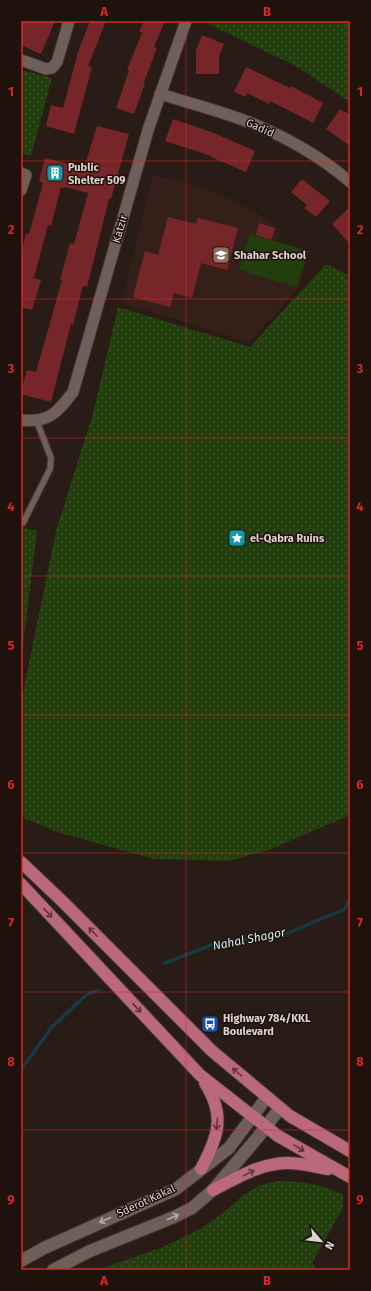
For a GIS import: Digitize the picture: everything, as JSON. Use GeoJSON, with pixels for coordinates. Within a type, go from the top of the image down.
{"type":"FeatureCollection","features":[{"type":"Feature","properties":{"kind":"main road"},"geometry":{"type":"LineString","coordinates":[[21,862],[212,1051],[290,1116],[350,1151]]}},
{"type":"Feature","properties":{"kind":"main road"},"geometry":{"type":"LineString","coordinates":[[21,884],[200,1075],[278,1136],[350,1177]]}},
{"type":"Feature","properties":{"kind":"main road"},"geometry":{"type":"LineString","coordinates":[[200,1075],[212,1095],[215,1103],[218,1123],[214,1143],[201,1169]]}},
{"type":"Feature","properties":{"kind":"main road"},"geometry":{"type":"LineString","coordinates":[[213,1190],[258,1168],[277,1163],[308,1165],[338,1171]]}},
{"type":"Feature","properties":{"kind":"street"},"geometry":{"type":"LineString","coordinates":[[21,60],[46,69],[52,68],[57,62],[69,21]]}},
{"type":"Feature","properties":{"kind":"street","name":"Katzir"},"geometry":{"type":"LineString","coordinates":[[37,422],[53,415],[62,408],[73,392],[160,94],[186,21]]}},
{"type":"Feature","properties":{"kind":"street","name":"Gadid"},"geometry":{"type":"LineString","coordinates":[[160,94],[256,125],[287,140],[324,162],[350,182]]}},
{"type":"Feature","properties":{"kind":"street"},"geometry":{"type":"LineString","coordinates":[[21,173],[26,175],[21,190]]}},
{"type":"Feature","properties":{"kind":"street"},"geometry":{"type":"LineString","coordinates":[[21,420],[37,422]]}},
{"type":"Feature","properties":{"kind":"street","name":"Sderot Kakal"},"geometry":{"type":"LineString","coordinates":[[21,1261],[44,1248],[176,1188],[229,1148],[267,1097]]}},
{"type":"Feature","properties":{"kind":"street"},"geometry":{"type":"LineString","coordinates":[[53,1270],[90,1251],[174,1217],[192,1208],[213,1190],[280,1108]]}},
{"type":"Feature","properties":{"kind":"lane"},"geometry":{"type":"LineString","coordinates":[[23,523],[50,469],[51,458],[37,422]]}},
{"type":"Feature","properties":{"kind":"shaded area","name":"Shahar School"},"geometry":{"type":"Polygon","coordinates":[[[153,175],[181,181],[212,191],[254,211],[280,229],[276,241],[310,251],[299,288],[249,342],[122,303],[153,175]]]}},
{"type":"Feature","properties":{"kind":"green space"},"geometry":{"type":"Polygon","coordinates":[[[202,21],[350,21],[350,102],[296,66],[202,21]]]}},
{"type":"Feature","properties":{"kind":"green space"},"geometry":{"type":"Polygon","coordinates":[[[21,70],[52,78],[31,156],[21,153],[21,70]]]}},
{"type":"Feature","properties":{"kind":"green space"},"geometry":{"type":"Polygon","coordinates":[[[250,234],[308,251],[297,287],[239,270],[250,234]]]}},
{"type":"Feature","properties":{"kind":"green space"},"geometry":{"type":"Polygon","coordinates":[[[326,264],[350,276],[350,815],[271,849],[229,861],[154,859],[60,833],[26,819],[21,816],[21,692],[23,692],[56,531],[93,413],[118,307],[250,347],[326,264]]]}},
{"type":"Feature","properties":{"kind":"green space"},"geometry":{"type":"Polygon","coordinates":[[[21,527],[37,531],[21,663],[21,527]]]}},
{"type":"Feature","properties":{"kind":"green space"},"geometry":{"type":"Polygon","coordinates":[[[279,1181],[318,1185],[343,1194],[343,1208],[312,1263],[319,1270],[97,1270],[163,1247],[200,1229],[222,1214],[242,1196],[260,1185],[279,1181]]]}},
{"type":"Feature","properties":{"kind":"building"},"geometry":{"type":"Polygon","coordinates":[[[23,21],[55,21],[41,54],[21,45],[21,26],[23,21]]]}},
{"type":"Feature","properties":{"kind":"building"},"geometry":{"type":"Polygon","coordinates":[[[90,21],[106,21],[88,66],[92,67],[74,134],[46,126],[51,105],[63,108],[78,52],[90,21]]]}},
{"type":"Feature","properties":{"kind":"building"},"geometry":{"type":"Polygon","coordinates":[[[144,21],[165,21],[154,47],[157,48],[134,114],[116,108],[129,71],[127,70],[142,33],[139,31],[144,21]]]}},
{"type":"Feature","properties":{"kind":"building"},"geometry":{"type":"Polygon","coordinates":[[[202,35],[224,44],[219,56],[219,74],[196,74],[196,50],[202,35]]]}},
{"type":"Feature","properties":{"kind":"building"},"geometry":{"type":"Polygon","coordinates":[[[246,67],[290,88],[291,86],[323,103],[313,123],[270,101],[269,104],[247,93],[246,97],[234,92],[246,67]]]}},
{"type":"Feature","properties":{"kind":"building"},"geometry":{"type":"Polygon","coordinates":[[[340,109],[350,115],[350,146],[326,129],[340,109]]]}},
{"type":"Feature","properties":{"kind":"building"},"geometry":{"type":"Polygon","coordinates":[[[173,119],[214,133],[255,151],[246,172],[211,156],[165,141],[173,119]]]}},
{"type":"Feature","properties":{"kind":"building"},"geometry":{"type":"Polygon","coordinates":[[[97,126],[129,134],[111,199],[109,199],[87,287],[83,286],[73,325],[71,324],[51,402],[21,394],[21,392],[27,370],[36,372],[62,280],[60,280],[70,243],[74,244],[88,193],[61,187],[51,226],[48,225],[34,278],[41,280],[32,310],[21,307],[21,253],[26,234],[29,234],[43,183],[39,181],[45,158],[84,168],[97,126]]]}},
{"type":"Feature","properties":{"kind":"building"},"geometry":{"type":"Polygon","coordinates":[[[302,179],[330,201],[316,217],[304,208],[307,205],[291,192],[302,179]]]}},
{"type":"Feature","properties":{"kind":"building"},"geometry":{"type":"Polygon","coordinates":[[[350,207],[350,244],[332,224],[350,207]]]}},
{"type":"Feature","properties":{"kind":"building"},"geometry":{"type":"Polygon","coordinates":[[[168,217],[196,224],[198,218],[238,228],[227,270],[201,263],[192,298],[174,293],[170,307],[133,297],[145,251],[158,255],[168,217]]]}},
{"type":"Feature","properties":{"kind":"building"},"geometry":{"type":"Polygon","coordinates":[[[259,223],[275,228],[271,240],[256,235],[259,223]]]}},
{"type":"Feature","properties":{"kind":"waterway","name":"Nahal Shagor"},"geometry":{"type":"LineString","coordinates":[[165,963],[214,944],[288,933],[345,909],[350,898]]}},
{"type":"Feature","properties":{"kind":"waterway","name":"Nahal Shagor"},"geometry":{"type":"LineString","coordinates":[[21,1070],[51,1028],[86,995],[98,990]]}},
{"type":"Feature","properties":{"kind":"place","name":"Public Shelter 509"},"geometry":{"type":"Point","coordinates":[55,173]}},
{"type":"Feature","properties":{"kind":"place","name":"Shahar School"},"geometry":{"type":"Point","coordinates":[221,255]}},
{"type":"Feature","properties":{"kind":"place","name":"el-Qabra Ruins"},"geometry":{"type":"Point","coordinates":[237,538]}},
{"type":"Feature","properties":{"kind":"place","name":"Highway 784/KKL Boulevard"},"geometry":{"type":"Point","coordinates":[210,1024]}}]}
